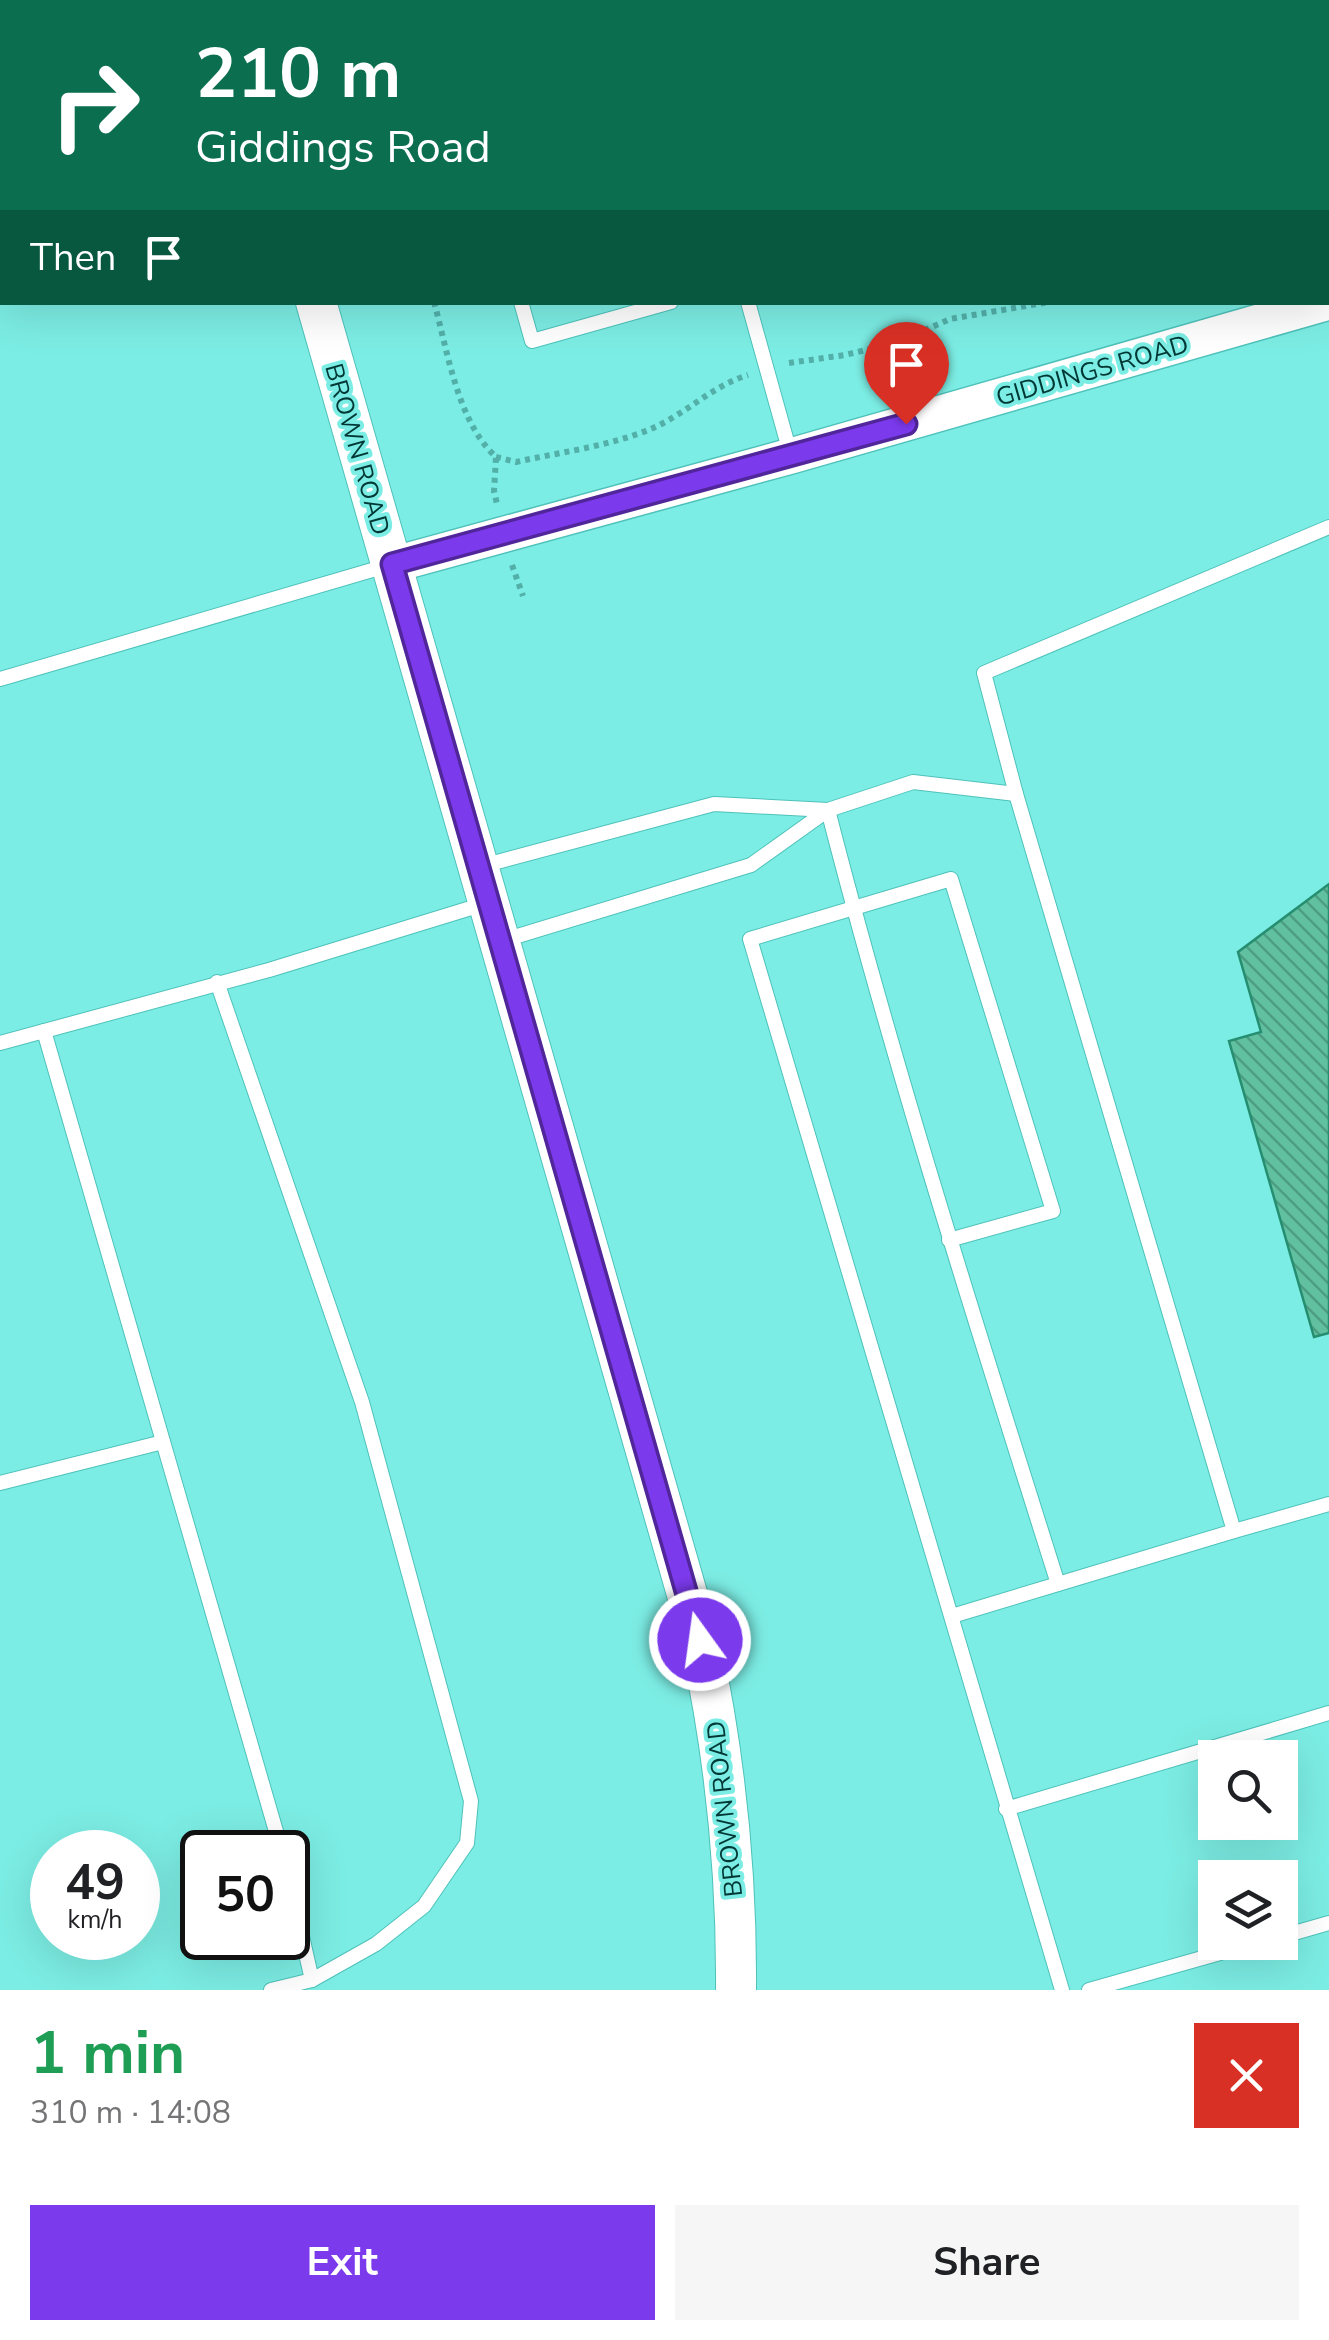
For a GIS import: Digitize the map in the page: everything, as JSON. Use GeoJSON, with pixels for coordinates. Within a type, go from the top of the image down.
{"type":"FeatureCollection","features":[{"type":"Feature","properties":{"kind":"main road","name":"BROWN ROAD"},"geometry":{"type":"LineString","coordinates":[[317,305],[700,1640],[727,1794],[736,1990]]}},
{"type":"Feature","properties":{"kind":"street","name":"GIDDINGS ROAD"},"geometry":{"type":"LineString","coordinates":[[392,564],[791,456],[1319,305]]}},
{"type":"Feature","properties":{"kind":"lane"},"geometry":{"type":"LineString","coordinates":[[522,305],[532,341],[660,305]]}},
{"type":"Feature","properties":{"kind":"lane"},"geometry":{"type":"LineString","coordinates":[[749,305],[791,456]]}},
{"type":"Feature","properties":{"kind":"lane"},"geometry":{"type":"LineString","coordinates":[[1234,1531],[1016,794],[984,673],[1329,526]]}},
{"type":"Feature","properties":{"kind":"lane"},"geometry":{"type":"LineString","coordinates":[[0,679],[392,564]]}},
{"type":"Feature","properties":{"kind":"lane"},"geometry":{"type":"LineString","coordinates":[[489,903],[752,866],[828,810],[914,782],[1016,794]]}},
{"type":"Feature","properties":{"kind":"lane"},"geometry":{"type":"LineString","coordinates":[[0,1043],[270,970],[489,903],[714,804],[828,810]]}},
{"type":"Feature","properties":{"kind":"lane"},"geometry":{"type":"LineString","coordinates":[[828,810],[950,1240],[1058,1584]]}},
{"type":"Feature","properties":{"kind":"lane"},"geometry":{"type":"LineString","coordinates":[[950,1240],[1052,1211],[951,879],[750,940],[1062,1990]]}},
{"type":"Feature","properties":{"kind":"lane"},"geometry":{"type":"LineString","coordinates":[[216,982],[362,1402],[471,1801],[467,1843],[424,1906],[376,1944],[312,1980],[271,1990]]}},
{"type":"Feature","properties":{"kind":"lane"},"geometry":{"type":"LineString","coordinates":[[44,1031],[276,1830]]}},
{"type":"Feature","properties":{"kind":"lane"},"geometry":{"type":"LineString","coordinates":[[0,1483],[163,1442]]}},
{"type":"Feature","properties":{"kind":"lane"},"geometry":{"type":"LineString","coordinates":[[952,1616],[1329,1504]]}},
{"type":"Feature","properties":{"kind":"lane"},"geometry":{"type":"LineString","coordinates":[[1006,1809],[1329,1712]]}},
{"type":"Feature","properties":{"kind":"lane"},"geometry":{"type":"LineString","coordinates":[[1298,1931],[1329,1923]]}},
{"type":"Feature","properties":{"kind":"lane"},"geometry":{"type":"LineString","coordinates":[[1088,1990],[1198,1959]]}},
{"type":"Feature","properties":{"kind":"lane"},"geometry":{"type":"LineString","coordinates":[[307,1960],[312,1980]]}},
{"type":"Feature","properties":{"kind":"path"},"geometry":{"type":"LineString","coordinates":[[435,305],[474,426],[496,457],[494,491],[523,596]]}},
{"type":"Feature","properties":{"kind":"building"},"geometry":{"type":"Polygon","coordinates":[[[1329,884],[1329,1333],[1314,1337],[1229,1041],[1261,1032],[1238,952],[1329,884]]]}},
{"type":"Feature","properties":{"kind":"route"},"geometry":{"type":"LineString","coordinates":[[700,1640],[392,564],[906,424]]}}]}
